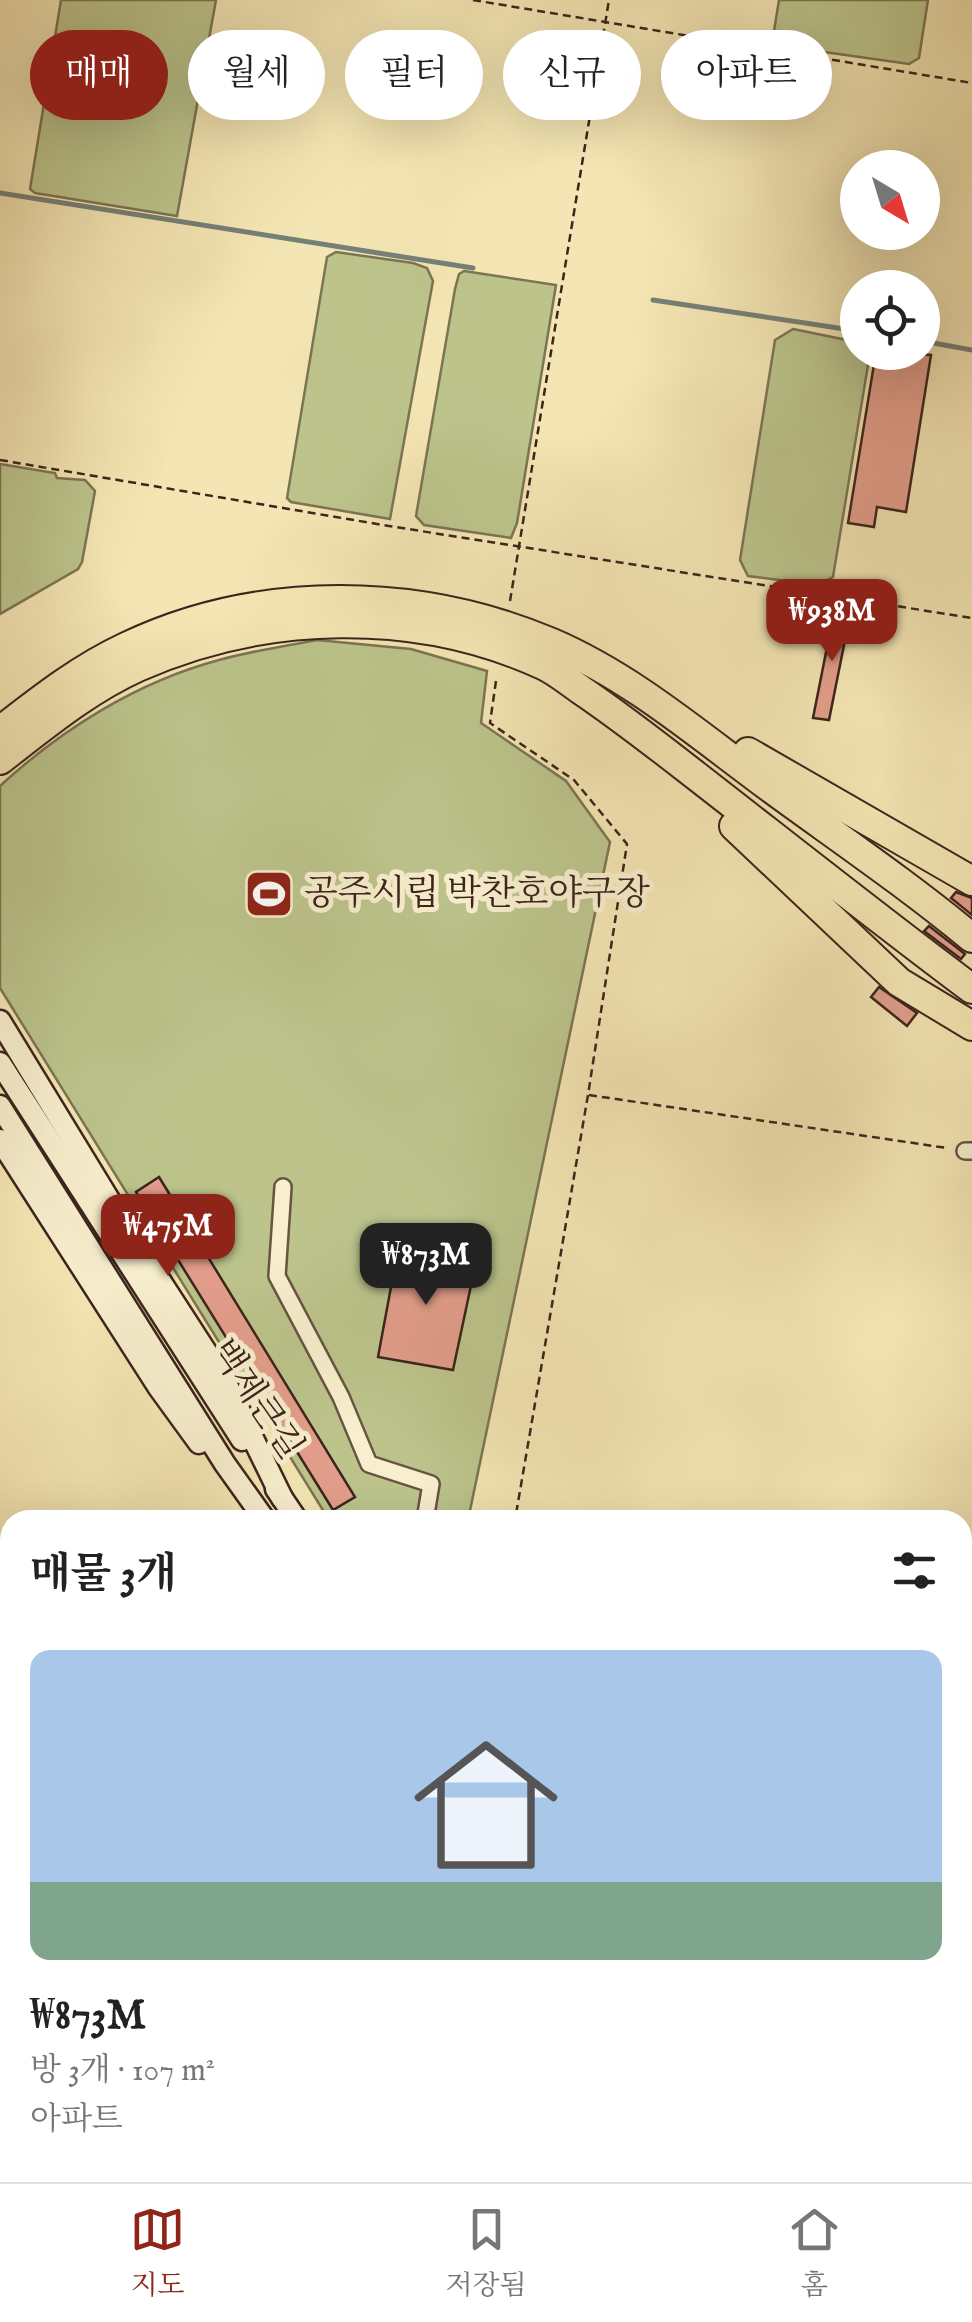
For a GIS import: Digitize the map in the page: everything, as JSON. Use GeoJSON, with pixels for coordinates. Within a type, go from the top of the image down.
{"type":"FeatureCollection","features":[{"type":"Feature","properties":{"kind":"highway"},"geometry":{"type":"LineString","coordinates":[[0,731],[60,684],[127,646],[183,626],[241,610],[318,599],[418,605],[496,622],[554,644],[972,881]]}},
{"type":"Feature","properties":{"kind":"highway"},"geometry":{"type":"LineString","coordinates":[[0,760],[73,703],[136,668],[246,633],[319,622],[428,630],[490,644],[546,666],[613,712],[972,989]]}},
{"type":"Feature","properties":{"kind":"highway"},"geometry":{"type":"LineString","coordinates":[[633,686],[972,938]]}},
{"type":"Feature","properties":{"kind":"highway"},"geometry":{"type":"LineString","coordinates":[[613,712],[899,982],[972,1026]]}},
{"type":"Feature","properties":{"kind":"main road"},"geometry":{"type":"LineString","coordinates":[[0,1021],[130,1234],[226,1381],[282,1498]]}},
{"type":"Feature","properties":{"kind":"main road","name":"백제큰길"},"geometry":{"type":"LineString","coordinates":[[0,1064],[290,1510]]}},
{"type":"Feature","properties":{"kind":"main road","name":"백제큰길"},"geometry":{"type":"LineString","coordinates":[[0,1106],[225,1464],[258,1510]]}},
{"type":"Feature","properties":{"kind":"main road"},"geometry":{"type":"LineString","coordinates":[[0,1140],[159,1388],[217,1470],[256,1510]]}},
{"type":"Feature","properties":{"kind":"street"},"geometry":{"type":"LineString","coordinates":[[284,1187],[277,1276],[341,1397],[368,1464],[432,1484],[427,1510]]}},
{"type":"Feature","properties":{"kind":"path"},"geometry":{"type":"LineString","coordinates":[[473,0],[972,83]]}},
{"type":"Feature","properties":{"kind":"path"},"geometry":{"type":"LineString","coordinates":[[509,602],[609,0]]}},
{"type":"Feature","properties":{"kind":"path"},"geometry":{"type":"LineString","coordinates":[[0,460],[972,618]]}},
{"type":"Feature","properties":{"kind":"path"},"geometry":{"type":"LineString","coordinates":[[496,680],[490,723],[574,780],[627,844],[516,1510]]}},
{"type":"Feature","properties":{"kind":"path"},"geometry":{"type":"LineString","coordinates":[[588,1095],[969,1151]]}},
{"type":"Feature","properties":{"kind":"green space"},"geometry":{"type":"Polygon","coordinates":[[[61,0],[216,0],[211,30],[188,30],[188,120],[194,120],[177,216],[35,193],[30,189],[41,120],[168,120],[168,30],[56,30],[61,0]]]}},
{"type":"Feature","properties":{"kind":"green space"},"geometry":{"type":"Polygon","coordinates":[[[779,0],[928,0],[919,58],[909,64],[832,53],[832,30],[774,30],[779,0]]]}},
{"type":"Feature","properties":{"kind":"green space"},"geometry":{"type":"Polygon","coordinates":[[[336,252],[413,263],[427,268],[433,281],[390,519],[291,502],[287,498],[327,257],[336,252]]]}},
{"type":"Feature","properties":{"kind":"green space"},"geometry":{"type":"Polygon","coordinates":[[[464,271],[556,285],[517,523],[511,538],[424,525],[416,516],[455,289],[459,274],[464,271]]]}},
{"type":"Feature","properties":{"kind":"green space"},"geometry":{"type":"Polygon","coordinates":[[[793,329],[840,339],[840,370],[867,370],[833,577],[817,585],[748,576],[740,560],[775,340],[793,329]]]}},
{"type":"Feature","properties":{"kind":"green space"},"geometry":{"type":"Polygon","coordinates":[[[0,464],[55,473],[57,478],[85,480],[95,491],[78,569],[0,614],[0,464]]]}},
{"type":"Feature","properties":{"kind":"green space"},"geometry":{"type":"Polygon","coordinates":[[[317,640],[411,649],[487,671],[481,723],[566,781],[610,842],[470,1510],[323,1510],[0,988],[0,786],[49,745],[102,710],[159,681],[231,657],[317,640]]]}},
{"type":"Feature","properties":{"kind":"building"},"geometry":{"type":"Polygon","coordinates":[[[873,370],[929,370],[906,512],[877,507],[874,527],[848,523],[873,370]]]}},
{"type":"Feature","properties":{"kind":"building"},"geometry":{"type":"Polygon","coordinates":[[[835,607],[851,610],[829,720],[813,718],[835,607]]]}},
{"type":"Feature","properties":{"kind":"building"},"geometry":{"type":"Polygon","coordinates":[[[956,892],[972,898],[972,915],[951,898],[956,892]]]}},
{"type":"Feature","properties":{"kind":"building"},"geometry":{"type":"Polygon","coordinates":[[[929,926],[965,954],[961,959],[924,931],[929,926]]]}},
{"type":"Feature","properties":{"kind":"building"},"geometry":{"type":"Polygon","coordinates":[[[879,987],[917,1013],[907,1026],[871,997],[879,987]]]}},
{"type":"Feature","properties":{"kind":"building"},"geometry":{"type":"Polygon","coordinates":[[[159,1177],[355,1497],[333,1510],[136,1192],[159,1177]]]}},
{"type":"Feature","properties":{"kind":"building"},"geometry":{"type":"Polygon","coordinates":[[[399,1244],[476,1262],[453,1370],[378,1357],[399,1244]]]}},
{"type":"Feature","properties":{"kind":"waterway"},"geometry":{"type":"LineString","coordinates":[[0,193],[473,268]]}},
{"type":"Feature","properties":{"kind":"waterway"},"geometry":{"type":"LineString","coordinates":[[653,300],[840,328]]}},
{"type":"Feature","properties":{"kind":"waterway"},"geometry":{"type":"LineString","coordinates":[[940,344],[972,350]]}},
{"type":"Feature","properties":{"kind":"place","name":"공주시립 박찬호야구장"},"geometry":{"type":"Point","coordinates":[269,894]}}]}
